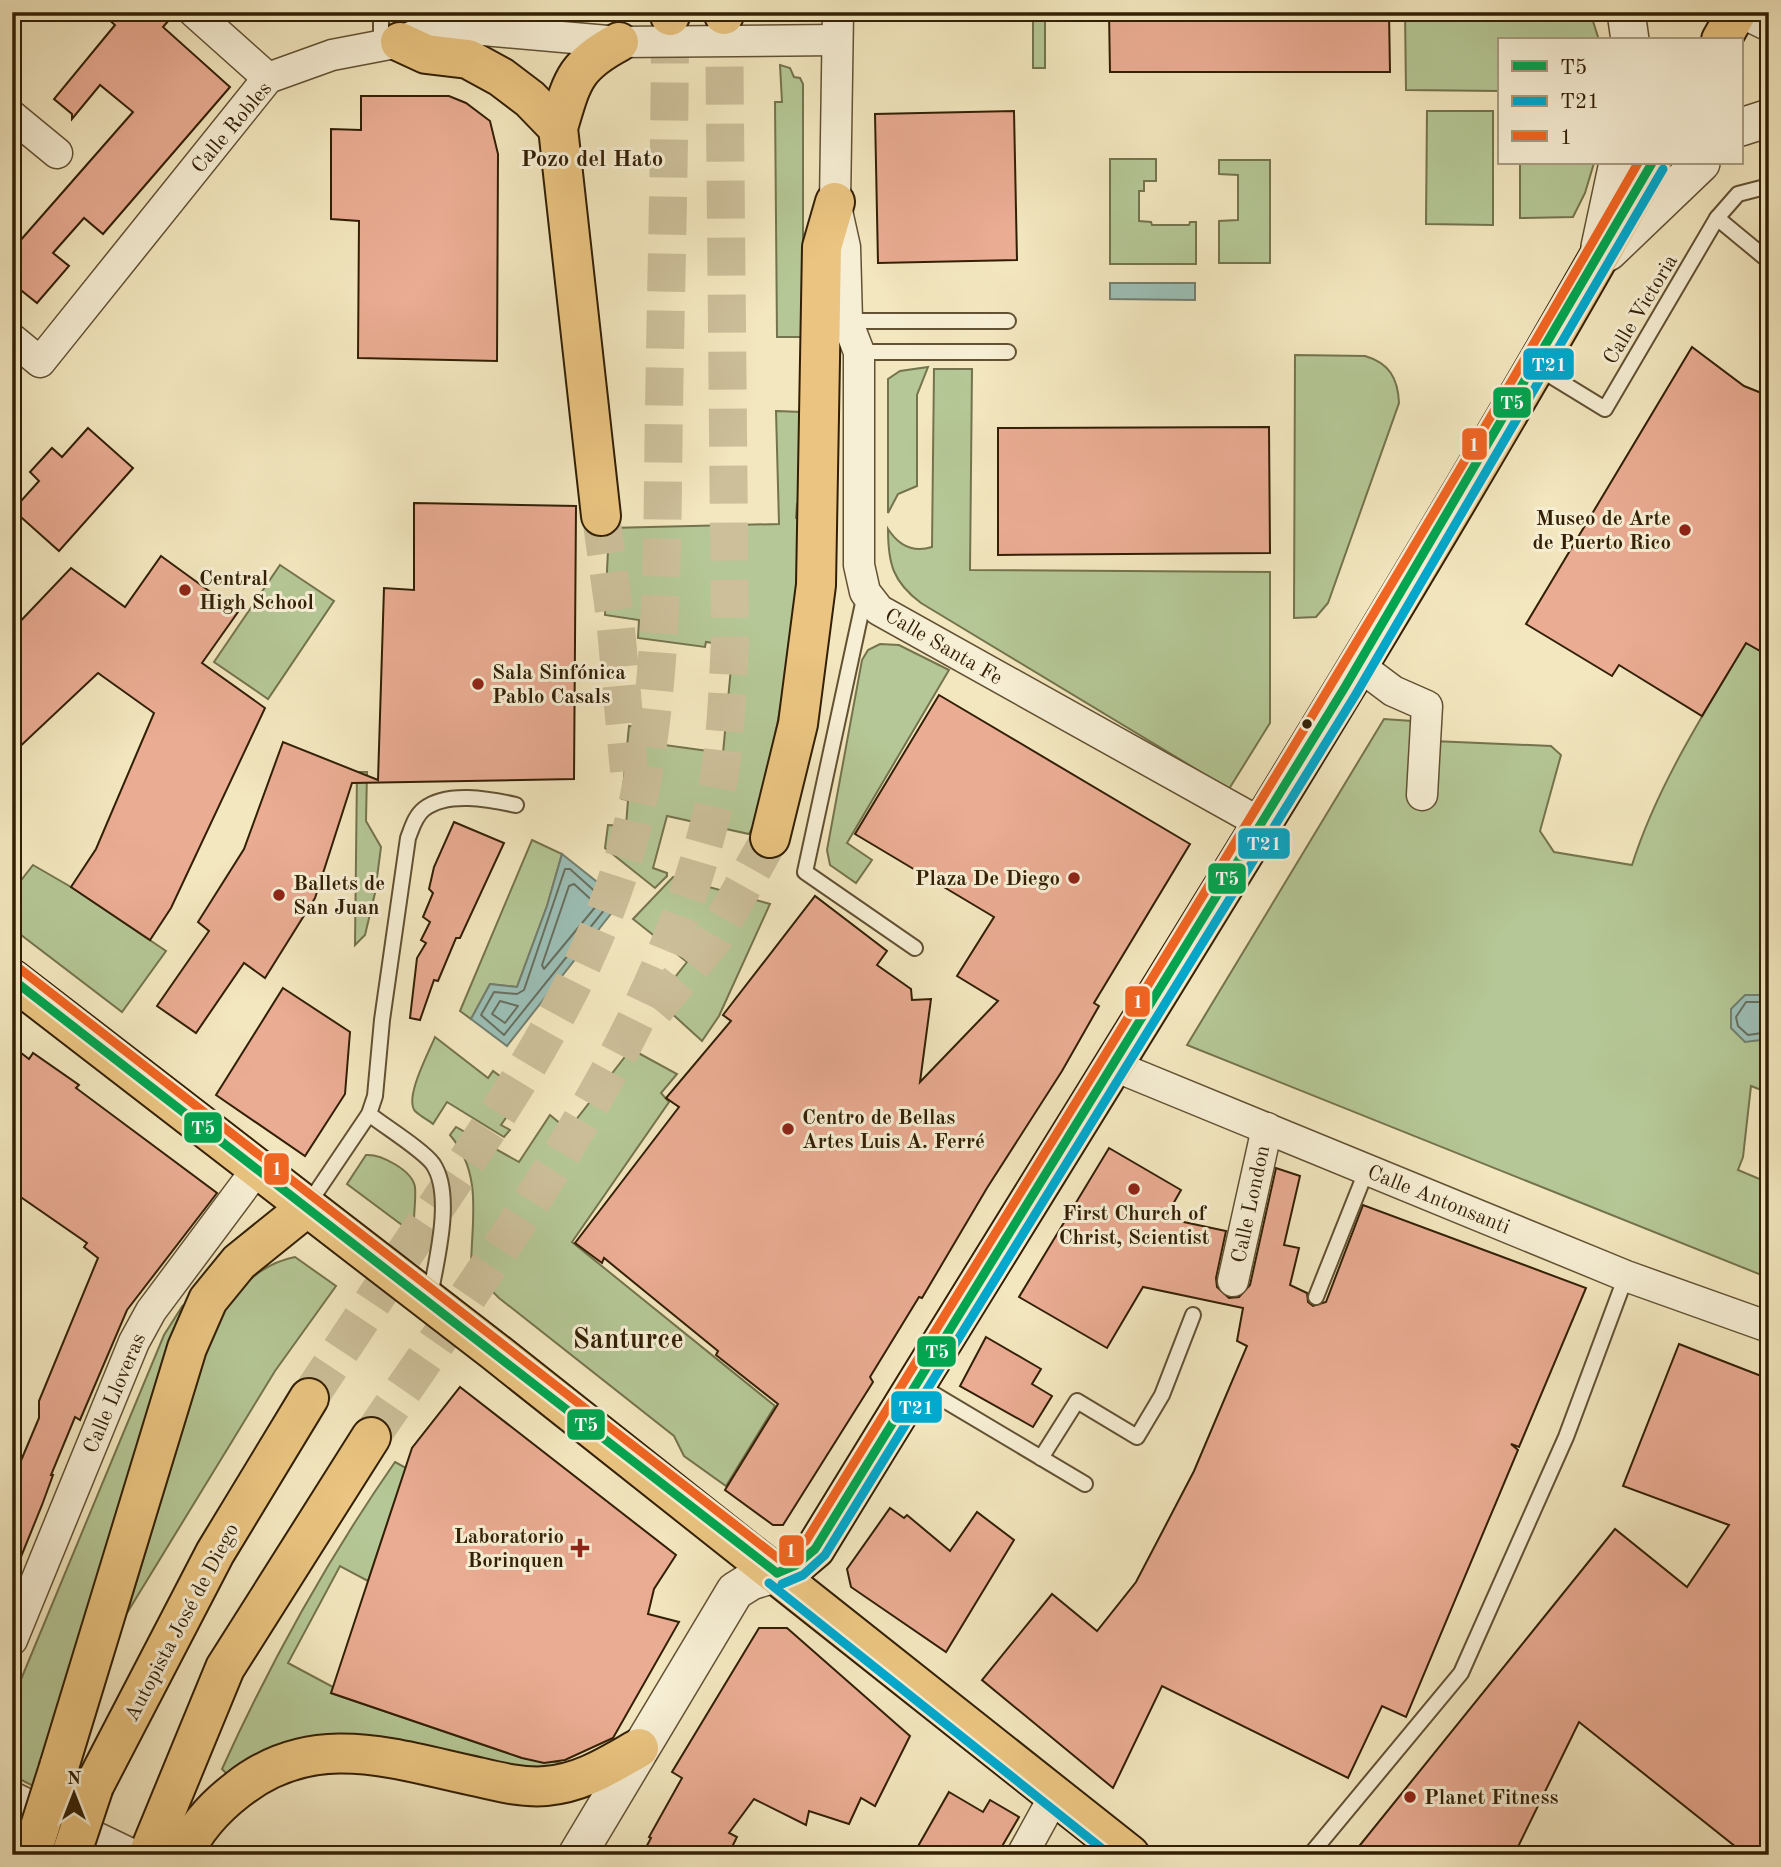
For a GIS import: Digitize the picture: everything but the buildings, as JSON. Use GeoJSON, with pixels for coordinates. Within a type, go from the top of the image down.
{"type":"FeatureCollection","features":[{"type":"Feature","properties":{"kind":"main road"},"geometry":{"type":"LineString","coordinates":[[1722,38],[1739,12]]}},
{"type":"Feature","properties":{"kind":"main road"},"geometry":{"type":"LineString","coordinates":[[387,33],[426,54],[468,59],[520,92],[558,128]]}},
{"type":"Feature","properties":{"kind":"main road"},"geometry":{"type":"LineString","coordinates":[[601,516],[558,128],[569,92],[582,65],[619,42]]}},
{"type":"Feature","properties":{"kind":"main road"},"geometry":{"type":"LineString","coordinates":[[777,1573],[811,1555],[1112,1065],[1264,825],[1357,664],[1536,367],[1651,164]]}},
{"type":"Feature","properties":{"kind":"main road"},"geometry":{"type":"LineString","coordinates":[[770,838],[798,724],[816,585],[822,247],[835,202]]}},
{"type":"Feature","properties":{"kind":"main road"},"geometry":{"type":"LineString","coordinates":[[12,979],[777,1573],[1130,1855]]}},
{"type":"Feature","properties":{"kind":"main road"},"geometry":{"type":"LineString","coordinates":[[31,1855],[187,1348],[208,1300],[239,1262],[306,1208]]}},
{"type":"Feature","properties":{"kind":"main road","name":"Autopista José de Diego"},"geometry":{"type":"LineString","coordinates":[[71,1855],[94,1786],[215,1553],[309,1398]]}},
{"type":"Feature","properties":{"kind":"main road"},"geometry":{"type":"LineString","coordinates":[[170,1843],[225,1668],[371,1437]]}},
{"type":"Feature","properties":{"kind":"main road"},"geometry":{"type":"LineString","coordinates":[[170,1843],[254,1776],[300,1759],[333,1753],[365,1752],[505,1783],[544,1786],[583,1779],[639,1748]]}},
{"type":"Feature","properties":{"kind":"street"},"geometry":{"type":"LineString","coordinates":[[194,12],[268,78]]}},
{"type":"Feature","properties":{"kind":"street"},"geometry":{"type":"LineString","coordinates":[[1626,12],[1630,38]]}},
{"type":"Feature","properties":{"kind":"street"},"geometry":{"type":"LineString","coordinates":[[1739,12],[1769,26]]}},
{"type":"Feature","properties":{"kind":"street","name":"Calle Robles"},"geometry":{"type":"LineString","coordinates":[[12,339],[40,362],[268,78],[387,33],[471,29],[619,42],[838,26]]}},
{"type":"Feature","properties":{"kind":"street","name":"Calle Santa Fe"},"geometry":{"type":"LineString","coordinates":[[838,26],[835,202],[845,247],[847,321],[859,352],[859,565],[865,593],[879,610],[1264,825]]}},
{"type":"Feature","properties":{"kind":"street"},"geometry":{"type":"LineString","coordinates":[[12,116],[57,153]]}},
{"type":"Feature","properties":{"kind":"street"},"geometry":{"type":"LineString","coordinates":[[1742,127],[1769,118]]}},
{"type":"Feature","properties":{"kind":"street"},"geometry":{"type":"LineString","coordinates":[[1597,262],[1618,164]]}},
{"type":"Feature","properties":{"kind":"street"},"geometry":{"type":"LineString","coordinates":[[1597,262],[1700,164]]}},
{"type":"Feature","properties":{"kind":"street"},"geometry":{"type":"LineString","coordinates":[[1357,664],[1393,691],[1427,706],[1422,795]]}},
{"type":"Feature","properties":{"kind":"street","name":"Calle Antonsanti"},"geometry":{"type":"LineString","coordinates":[[1112,1065],[1626,1276],[1769,1327]]}},
{"type":"Feature","properties":{"kind":"street","name":"Calle London"},"geometry":{"type":"LineString","coordinates":[[1233,1281],[1267,1128]]}},
{"type":"Feature","properties":{"kind":"street","name":"Calle Lloveras"},"geometry":{"type":"LineString","coordinates":[[12,1640],[134,1342],[151,1311],[257,1169]]}},
{"type":"Feature","properties":{"kind":"street"},"geometry":{"type":"LineString","coordinates":[[577,1855],[735,1591],[751,1581],[777,1573]]}},
{"type":"Feature","properties":{"kind":"street"},"geometry":{"type":"LineString","coordinates":[[1022,1855],[1055,1795]]}},
{"type":"Feature","properties":{"kind":"street"},"geometry":{"type":"LineString","coordinates":[[12,1797],[133,1855]]}},
{"type":"Feature","properties":{"kind":"lane"},"geometry":{"type":"LineString","coordinates":[[1769,186],[1738,194],[1717,218],[1769,261]]}},
{"type":"Feature","properties":{"kind":"lane","name":"Calle Victoria"},"geometry":{"type":"LineString","coordinates":[[1536,367],[1605,409],[1717,218]]}},
{"type":"Feature","properties":{"kind":"lane"},"geometry":{"type":"LineString","coordinates":[[847,321],[1008,321]]}},
{"type":"Feature","properties":{"kind":"lane"},"geometry":{"type":"LineString","coordinates":[[859,352],[1008,352]]}},
{"type":"Feature","properties":{"kind":"lane"},"geometry":{"type":"LineString","coordinates":[[865,593],[805,872],[915,948]]}},
{"type":"Feature","properties":{"kind":"lane"},"geometry":{"type":"LineString","coordinates":[[306,1208],[369,1114],[375,1096],[382,1020],[408,838],[416,818],[425,808],[447,799],[497,801],[516,805]]}},
{"type":"Feature","properties":{"kind":"lane"},"geometry":{"type":"LineString","coordinates":[[369,1114],[432,1163],[440,1183],[442,1234],[429,1301]]}},
{"type":"Feature","properties":{"kind":"lane"},"geometry":{"type":"LineString","coordinates":[[1316,1297],[1367,1170]]}},
{"type":"Feature","properties":{"kind":"lane"},"geometry":{"type":"LineString","coordinates":[[1310,1855],[1461,1673],[1566,1437],[1626,1276]]}},
{"type":"Feature","properties":{"kind":"lane"},"geometry":{"type":"LineString","coordinates":[[1041,1458],[1077,1401],[1137,1437],[1162,1395],[1193,1315]]}},
{"type":"Feature","properties":{"kind":"lane"},"geometry":{"type":"LineString","coordinates":[[916,1384],[1085,1484]]}},
{"type":"Feature","properties":{"kind":"green space"},"geometry":{"type":"Polygon","coordinates":[[[1033,12],[1045,12],[1045,68],[1033,68],[1033,12]]]}},
{"type":"Feature","properties":{"kind":"green space"},"geometry":{"type":"Polygon","coordinates":[[[1405,12],[1590,12],[1598,38],[1498,38],[1498,91],[1406,90],[1405,12]]]}},
{"type":"Feature","properties":{"kind":"green space"},"geometry":{"type":"Polygon","coordinates":[[[780,65],[790,68],[794,77],[800,78],[803,84],[803,337],[777,337],[775,102],[782,102],[780,65]]]}},
{"type":"Feature","properties":{"kind":"green space"},"geometry":{"type":"Polygon","coordinates":[[[1427,111],[1493,111],[1493,225],[1426,224],[1427,111]]]}},
{"type":"Feature","properties":{"kind":"green space"},"geometry":{"type":"Polygon","coordinates":[[[1110,159],[1156,159],[1156,181],[1144,181],[1144,191],[1139,191],[1139,221],[1151,222],[1152,225],[1189,225],[1190,222],[1196,222],[1196,264],[1110,264],[1110,159]]]}},
{"type":"Feature","properties":{"kind":"green space"},"geometry":{"type":"Polygon","coordinates":[[[1219,160],[1270,160],[1270,263],[1219,263],[1219,221],[1238,220],[1238,175],[1219,174],[1219,160]]]}},
{"type":"Feature","properties":{"kind":"green space"},"geometry":{"type":"Polygon","coordinates":[[[1520,164],[1594,164],[1585,193],[1573,217],[1520,218],[1520,164]]]}},
{"type":"Feature","properties":{"kind":"green space"},"geometry":{"type":"Polygon","coordinates":[[[1295,355],[1365,356],[1373,359],[1391,373],[1397,386],[1399,403],[1328,603],[1316,617],[1294,618],[1295,355]]]}},
{"type":"Feature","properties":{"kind":"green space"},"geometry":{"type":"Polygon","coordinates":[[[928,367],[917,395],[917,486],[898,494],[888,513],[888,379],[900,371],[928,367]]]}},
{"type":"Feature","properties":{"kind":"green space"},"geometry":{"type":"Polygon","coordinates":[[[934,369],[972,369],[970,570],[1270,572],[1270,723],[1229,789],[921,603],[898,580],[889,552],[888,529],[907,547],[932,547],[934,369]]]}},
{"type":"Feature","properties":{"kind":"green space"},"geometry":{"type":"Polygon","coordinates":[[[776,411],[803,412],[803,494],[797,504],[796,518],[803,520],[787,665],[761,804],[749,834],[667,816],[653,868],[667,873],[667,876],[655,888],[605,848],[608,825],[626,826],[628,800],[622,799],[629,726],[657,730],[657,744],[723,753],[733,646],[706,642],[705,647],[638,638],[639,620],[605,615],[609,528],[779,524],[776,411]]]}},
{"type":"Feature","properties":{"kind":"green space"},"geometry":{"type":"Polygon","coordinates":[[[280,565],[334,601],[268,699],[214,662],[280,565]]]}},
{"type":"Feature","properties":{"kind":"green space"},"geometry":{"type":"Polygon","coordinates":[[[1746,643],[1769,656],[1769,1093],[1751,1086],[1743,1157],[1738,1170],[1769,1183],[1769,1278],[1187,1045],[1384,719],[1412,721],[1410,740],[1551,746],[1561,755],[1540,831],[1554,852],[1632,865],[1668,778],[1746,643]]]}},
{"type":"Feature","properties":{"kind":"green space"},"geometry":{"type":"Polygon","coordinates":[[[880,644],[899,645],[949,670],[847,843],[872,860],[856,883],[830,865],[827,850],[862,660],[868,650],[880,644]]]}},
{"type":"Feature","properties":{"kind":"green space"},"geometry":{"type":"Polygon","coordinates":[[[357,772],[367,772],[366,821],[381,847],[375,893],[365,935],[355,945],[357,772]]]}},
{"type":"Feature","properties":{"kind":"green space"},"geometry":{"type":"Polygon","coordinates":[[[532,840],[562,854],[547,906],[517,987],[490,984],[471,1019],[460,1011],[532,840]]]}},
{"type":"Feature","properties":{"kind":"green space"},"geometry":{"type":"Polygon","coordinates":[[[33,865],[71,887],[166,951],[122,1012],[12,928],[12,892],[33,865]]]}},
{"type":"Feature","properties":{"kind":"green space"},"geometry":{"type":"Polygon","coordinates":[[[673,877],[770,904],[719,1016],[702,1041],[657,1000],[687,962],[633,919],[673,877]]]}},
{"type":"Feature","properties":{"kind":"green space"},"geometry":{"type":"Polygon","coordinates":[[[435,1037],[488,1078],[493,1071],[523,1093],[501,1125],[510,1130],[504,1137],[447,1102],[433,1124],[415,1111],[412,1105],[415,1086],[435,1037]]]}},
{"type":"Feature","properties":{"kind":"green space"},"geometry":{"type":"Polygon","coordinates":[[[631,1049],[677,1074],[661,1093],[669,1102],[572,1242],[775,1406],[726,1486],[684,1456],[674,1436],[499,1298],[471,1270],[472,1183],[461,1150],[450,1135],[456,1127],[519,1162],[550,1115],[568,1130],[631,1049]]]}},
{"type":"Feature","properties":{"kind":"green space"},"geometry":{"type":"Polygon","coordinates":[[[366,1155],[380,1157],[395,1164],[413,1181],[414,1222],[406,1228],[347,1184],[366,1155]]]}},
{"type":"Feature","properties":{"kind":"green space"},"geometry":{"type":"Polygon","coordinates":[[[295,1257],[336,1286],[275,1371],[127,1613],[218,1313],[261,1271],[282,1260],[295,1257]]]}},
{"type":"Feature","properties":{"kind":"green space"},"geometry":{"type":"Polygon","coordinates":[[[183,1305],[40,1783],[33,1786],[12,1775],[12,1701],[164,1335],[183,1305]]]}},
{"type":"Feature","properties":{"kind":"green space"},"geometry":{"type":"Polygon","coordinates":[[[395,1462],[406,1468],[368,1581],[340,1566],[288,1663],[333,1687],[331,1693],[522,1758],[563,1763],[561,1772],[467,1760],[229,1776],[222,1769],[280,1650],[346,1536],[395,1462]]]}},
{"type":"Feature","properties":{"kind":"water"},"geometry":{"type":"Polygon","coordinates":[[[1110,283],[1195,283],[1195,300],[1110,299],[1110,283]]]}},
{"type":"Feature","properties":{"kind":"water"},"geometry":{"type":"Polygon","coordinates":[[[562,854],[621,901],[507,1046],[471,1019],[490,984],[517,987],[547,906],[562,854]]]}},
{"type":"Feature","properties":{"kind":"water"},"geometry":{"type":"Polygon","coordinates":[[[1745,995],[1769,995],[1769,1039],[1745,1042],[1731,1028],[1731,1009],[1745,995]]]}},
{"type":"Feature","properties":{"kind":"tunnel"},"geometry":{"type":"LineString","coordinates":[[371,1437],[523,1214],[616,1059],[655,978],[688,895],[713,808],[723,745],[730,640],[724,15]]}},
{"type":"Feature","properties":{"kind":"tunnel"},"geometry":{"type":"LineString","coordinates":[[309,1398],[486,1132],[551,1025],[589,951],[625,853],[640,791],[657,664],[662,535],[670,16]]}},
{"type":"Feature","properties":{"kind":"tunnel"},"geometry":{"type":"LineString","coordinates":[[601,516],[615,618],[629,771]]}},
{"type":"Feature","properties":{"kind":"tunnel"},"geometry":{"type":"LineString","coordinates":[[655,1009],[714,938],[770,838]]}},
{"type":"Feature","properties":{"kind":"transit line","name":"1"},"geometry":{"type":"LineString","coordinates":[[20,969],[779,1559],[806,1541],[1332,683],[1637,164]]}},
{"type":"Feature","properties":{"kind":"transit line","name":"T5"},"geometry":{"type":"LineString","coordinates":[[777,1573],[796,1565],[815,1549],[1345,687],[1651,164]]}},
{"type":"Feature","properties":{"kind":"transit line","name":"T21"},"geometry":{"type":"LineString","coordinates":[[782,1584],[803,1575],[825,1555],[1356,694],[1663,169]]}},
{"type":"Feature","properties":{"kind":"transit line","name":"T5"},"geometry":{"type":"LineString","coordinates":[[12,979],[777,1573]]}},
{"type":"Feature","properties":{"kind":"transit line","name":"T21"},"geometry":{"type":"LineString","coordinates":[[769,1583],[1110,1855]]}},
{"type":"Feature","properties":{"kind":"place","name":"Museo de Arte de Puerto Rico"},"geometry":{"type":"Point","coordinates":[1685,530]}},
{"type":"Feature","properties":{"kind":"place","name":"Central High School"},"geometry":{"type":"Point","coordinates":[185,590]}},
{"type":"Feature","properties":{"kind":"place","name":"Sala Sinfónica Pablo Casals"},"geometry":{"type":"Point","coordinates":[478,684]}},
{"type":"Feature","properties":{"kind":"place","name":"Plaza De Diego"},"geometry":{"type":"Point","coordinates":[1074,878]}},
{"type":"Feature","properties":{"kind":"place","name":"Ballets de San Juan"},"geometry":{"type":"Point","coordinates":[279,895]}},
{"type":"Feature","properties":{"kind":"place","name":"Centro de Bellas Artes Luis A. Ferré"},"geometry":{"type":"Point","coordinates":[788,1129]}},
{"type":"Feature","properties":{"kind":"place","name":"First Church of Christ, Scientist"},"geometry":{"type":"Point","coordinates":[1134,1189]}},
{"type":"Feature","properties":{"kind":"place","name":"Laboratorio Borinquen"},"geometry":{"type":"Point","coordinates":[580,1548]}},
{"type":"Feature","properties":{"kind":"place","name":"Planet Fitness"},"geometry":{"type":"Point","coordinates":[1410,1797]}},
{"type":"Feature","properties":{"kind":"district","name":"Pozo del Hato"},"geometry":{"type":"Point","coordinates":[592,158]}},
{"type":"Feature","properties":{"kind":"district","name":"Santurce"},"geometry":{"type":"Point","coordinates":[628,1338]}}]}
